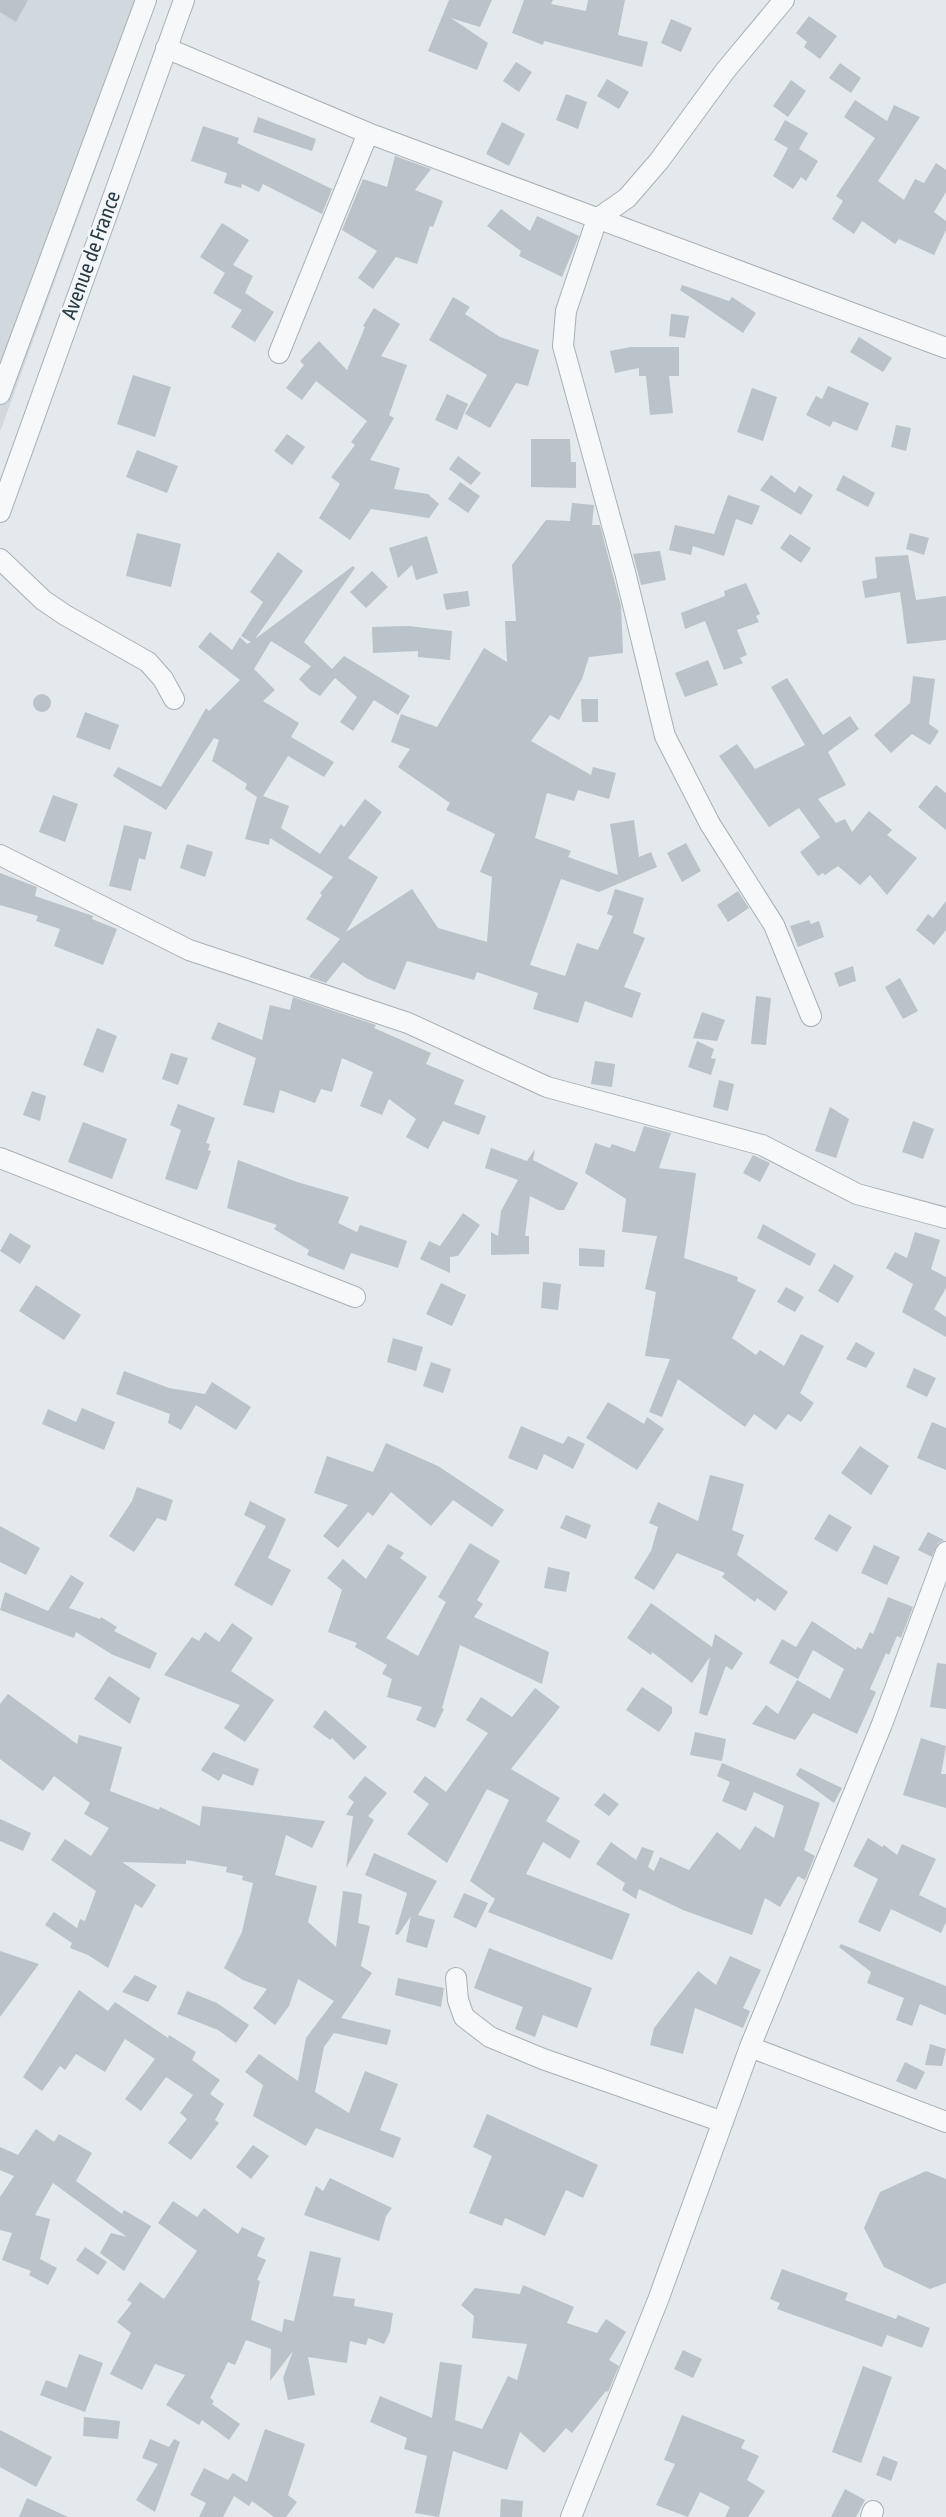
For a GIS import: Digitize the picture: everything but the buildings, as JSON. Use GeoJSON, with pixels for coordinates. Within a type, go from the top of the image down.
{"type":"FeatureCollection","features":[{"type":"Feature","properties":{"kind":"street"},"geometry":{"type":"LineString","coordinates":[[0,394],[146,0]]}},
{"type":"Feature","properties":{"kind":"street","name":"Avenue de France"},"geometry":{"type":"LineString","coordinates":[[0,512],[184,0]]}},
{"type":"Feature","properties":{"kind":"street"},"geometry":{"type":"LineString","coordinates":[[784,0],[725,71],[646,176],[627,198],[597,219],[566,311],[563,346],[626,572],[665,736],[710,824],[774,925],[811,1016]]}},
{"type":"Feature","properties":{"kind":"street"},"geometry":{"type":"LineString","coordinates":[[166,48],[368,134],[946,348]]}},
{"type":"Feature","properties":{"kind":"street"},"geometry":{"type":"LineString","coordinates":[[279,353],[368,134]]}},
{"type":"Feature","properties":{"kind":"street"},"geometry":{"type":"LineString","coordinates":[[0,559],[43,600],[148,662],[163,679],[174,699]]}},
{"type":"Feature","properties":{"kind":"street"},"geometry":{"type":"LineString","coordinates":[[0,855],[189,950],[408,1023],[548,1088],[762,1145],[857,1194],[946,1218]]}},
{"type":"Feature","properties":{"kind":"street"},"geometry":{"type":"LineString","coordinates":[[0,1158],[355,1297]]}},
{"type":"Feature","properties":{"kind":"street"},"geometry":{"type":"LineString","coordinates":[[571,2517],[658,2300],[750,2048],[882,1724],[946,1552]]}},
{"type":"Feature","properties":{"kind":"street"},"geometry":{"type":"LineString","coordinates":[[456,1978],[458,2000],[464,2017],[489,2037],[543,2059],[723,2122]]}},
{"type":"Feature","properties":{"kind":"street"},"geometry":{"type":"LineString","coordinates":[[750,2048],[946,2122]]}},
{"type":"Feature","properties":{"kind":"shaded area"},"geometry":{"type":"Polygon","coordinates":[[[0,0],[157,0],[0,432],[0,0]]]}}]}
